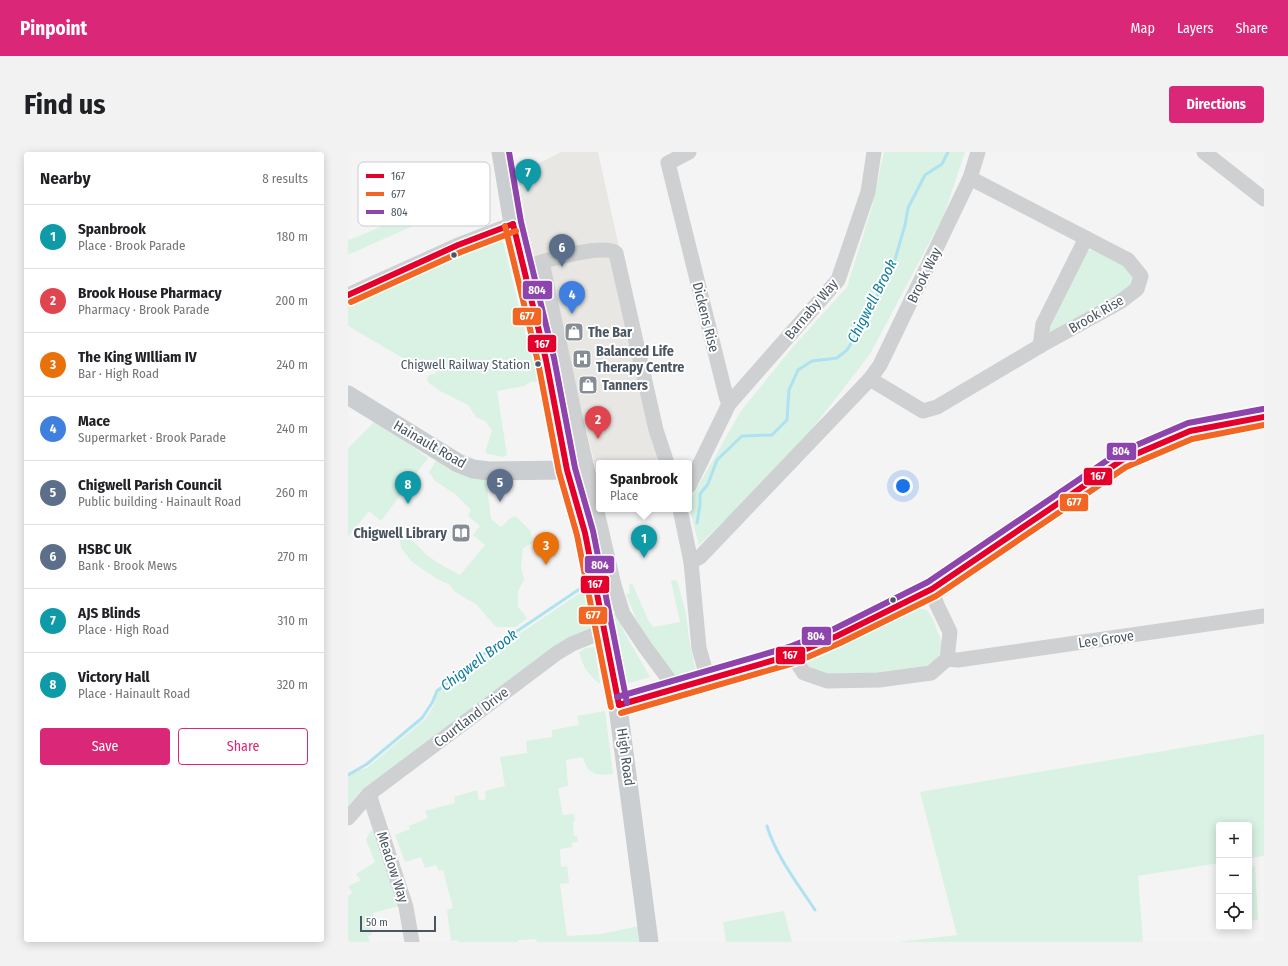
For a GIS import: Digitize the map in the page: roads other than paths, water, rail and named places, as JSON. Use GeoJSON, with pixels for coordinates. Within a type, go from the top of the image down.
{"type":"FeatureCollection","features":[{"type":"Feature","properties":{"kind":"main road","name":"High Road"},"geometry":{"type":"LineString","coordinates":[[501,152],[513,224],[523,267],[546,360],[569,427],[567,470],[585,533],[618,704],[649,942]]}},
{"type":"Feature","properties":{"kind":"main road","name":"Hainault Road"},"geometry":{"type":"LineString","coordinates":[[348,395],[458,463],[473,469],[488,471],[567,470]]}},
{"type":"Feature","properties":{"kind":"main road"},"geometry":{"type":"LineString","coordinates":[[618,704],[708,680],[792,655],[838,636],[932,589],[1122,460],[1190,431],[1264,417]]}},
{"type":"Feature","properties":{"kind":"street","name":"Dickens Rise"},"geometry":{"type":"LineString","coordinates":[[689,152],[668,164],[726,396],[730,404]]}},
{"type":"Feature","properties":{"kind":"street","name":"Barnaby Way"},"geometry":{"type":"LineString","coordinates":[[730,404],[838,280],[868,192],[874,152]]}},
{"type":"Feature","properties":{"kind":"street","name":"Brook Way"},"geometry":{"type":"LineString","coordinates":[[691,562],[700,557],[870,379],[880,365],[970,178],[978,152]]}},
{"type":"Feature","properties":{"kind":"street"},"geometry":{"type":"LineString","coordinates":[[1204,152],[1264,199]]}},
{"type":"Feature","properties":{"kind":"street","name":"Brook Rise"},"geometry":{"type":"LineString","coordinates":[[870,379],[923,411],[937,407],[1040,346],[1120,302],[1137,289],[1141,276],[1128,260],[970,178]]}},
{"type":"Feature","properties":{"kind":"street"},"geometry":{"type":"LineString","coordinates":[[348,295],[458,245],[513,224]]}},
{"type":"Feature","properties":{"kind":"street"},"geometry":{"type":"LineString","coordinates":[[1040,346],[1043,324],[1086,238]]}},
{"type":"Feature","properties":{"kind":"street"},"geometry":{"type":"LineString","coordinates":[[523,267],[582,251],[614,250],[617,256],[656,430],[666,460]]}},
{"type":"Feature","properties":{"kind":"street"},"geometry":{"type":"LineString","coordinates":[[542,262],[569,427],[614,585],[624,614],[644,647],[676,689]]}},
{"type":"Feature","properties":{"kind":"street"},"geometry":{"type":"LineString","coordinates":[[692,480],[730,404]]}},
{"type":"Feature","properties":{"kind":"street"},"geometry":{"type":"LineString","coordinates":[[681,512],[691,562],[699,648],[708,680]]}},
{"type":"Feature","properties":{"kind":"street"},"geometry":{"type":"LineString","coordinates":[[792,655],[804,673],[827,680],[879,680],[931,673],[947,660],[950,632],[937,605],[932,589]]}},
{"type":"Feature","properties":{"kind":"street","name":"Lee Grove"},"geometry":{"type":"LineString","coordinates":[[947,660],[958,660],[1264,616]]}},
{"type":"Feature","properties":{"kind":"street","name":"Courtland Drive"},"geometry":{"type":"LineString","coordinates":[[348,818],[370,794],[557,653],[572,644],[604,631]]}},
{"type":"Feature","properties":{"kind":"street","name":"Meadow Way"},"geometry":{"type":"LineString","coordinates":[[370,794],[406,907],[412,942]]}},
{"type":"Feature","properties":{"kind":"waterway","name":"Chigwell Brook"},"geometry":{"type":"LineString","coordinates":[[697,523],[700,494],[708,484],[717,460],[742,436],[772,435],[787,420],[789,390],[798,370],[812,361],[837,358],[847,350],[862,325],[894,263],[905,225],[908,208],[925,175],[942,164],[948,152]]}},
{"type":"Feature","properties":{"kind":"waterway","name":"Chigwell Brook"},"geometry":{"type":"LineString","coordinates":[[348,775],[367,764],[422,718],[432,703],[437,691],[489,650],[584,586]]}},
{"type":"Feature","properties":{"kind":"waterway"},"geometry":{"type":"LineString","coordinates":[[767,826],[782,859],[815,910]]}},
{"type":"Feature","properties":{"kind":"place","name":"AJS Blinds"},"geometry":{"type":"Point","coordinates":[528,192]}},
{"type":"Feature","properties":{"kind":"place","name":"HSBC UK"},"geometry":{"type":"Point","coordinates":[562,267]}},
{"type":"Feature","properties":{"kind":"place","name":"Mace"},"geometry":{"type":"Point","coordinates":[572,314]}},
{"type":"Feature","properties":{"kind":"place","name":"The Bar"},"geometry":{"type":"Point","coordinates":[574,332]}},
{"type":"Feature","properties":{"kind":"place","name":"Balanced Life Therapy Centre"},"geometry":{"type":"Point","coordinates":[582,359]}},
{"type":"Feature","properties":{"kind":"place","name":"Chigwell Railway Station"},"geometry":{"type":"Point","coordinates":[538,364]}},
{"type":"Feature","properties":{"kind":"place","name":"Tanners"},"geometry":{"type":"Point","coordinates":[588,385]}},
{"type":"Feature","properties":{"kind":"place","name":"Brook House Pharmacy"},"geometry":{"type":"Point","coordinates":[598,439]}},
{"type":"Feature","properties":{"kind":"place","name":"Chigwell Parish Council"},"geometry":{"type":"Point","coordinates":[500,502]}},
{"type":"Feature","properties":{"kind":"place","name":"Victory Hall"},"geometry":{"type":"Point","coordinates":[408,504]}},
{"type":"Feature","properties":{"kind":"place","name":"Chigwell Library"},"geometry":{"type":"Point","coordinates":[461,533]}},
{"type":"Feature","properties":{"kind":"place","name":"Spanbrook"},"geometry":{"type":"Point","coordinates":[644,558]}},
{"type":"Feature","properties":{"kind":"place","name":"The King WIlliam IV"},"geometry":{"type":"Point","coordinates":[546,565]}}]}
